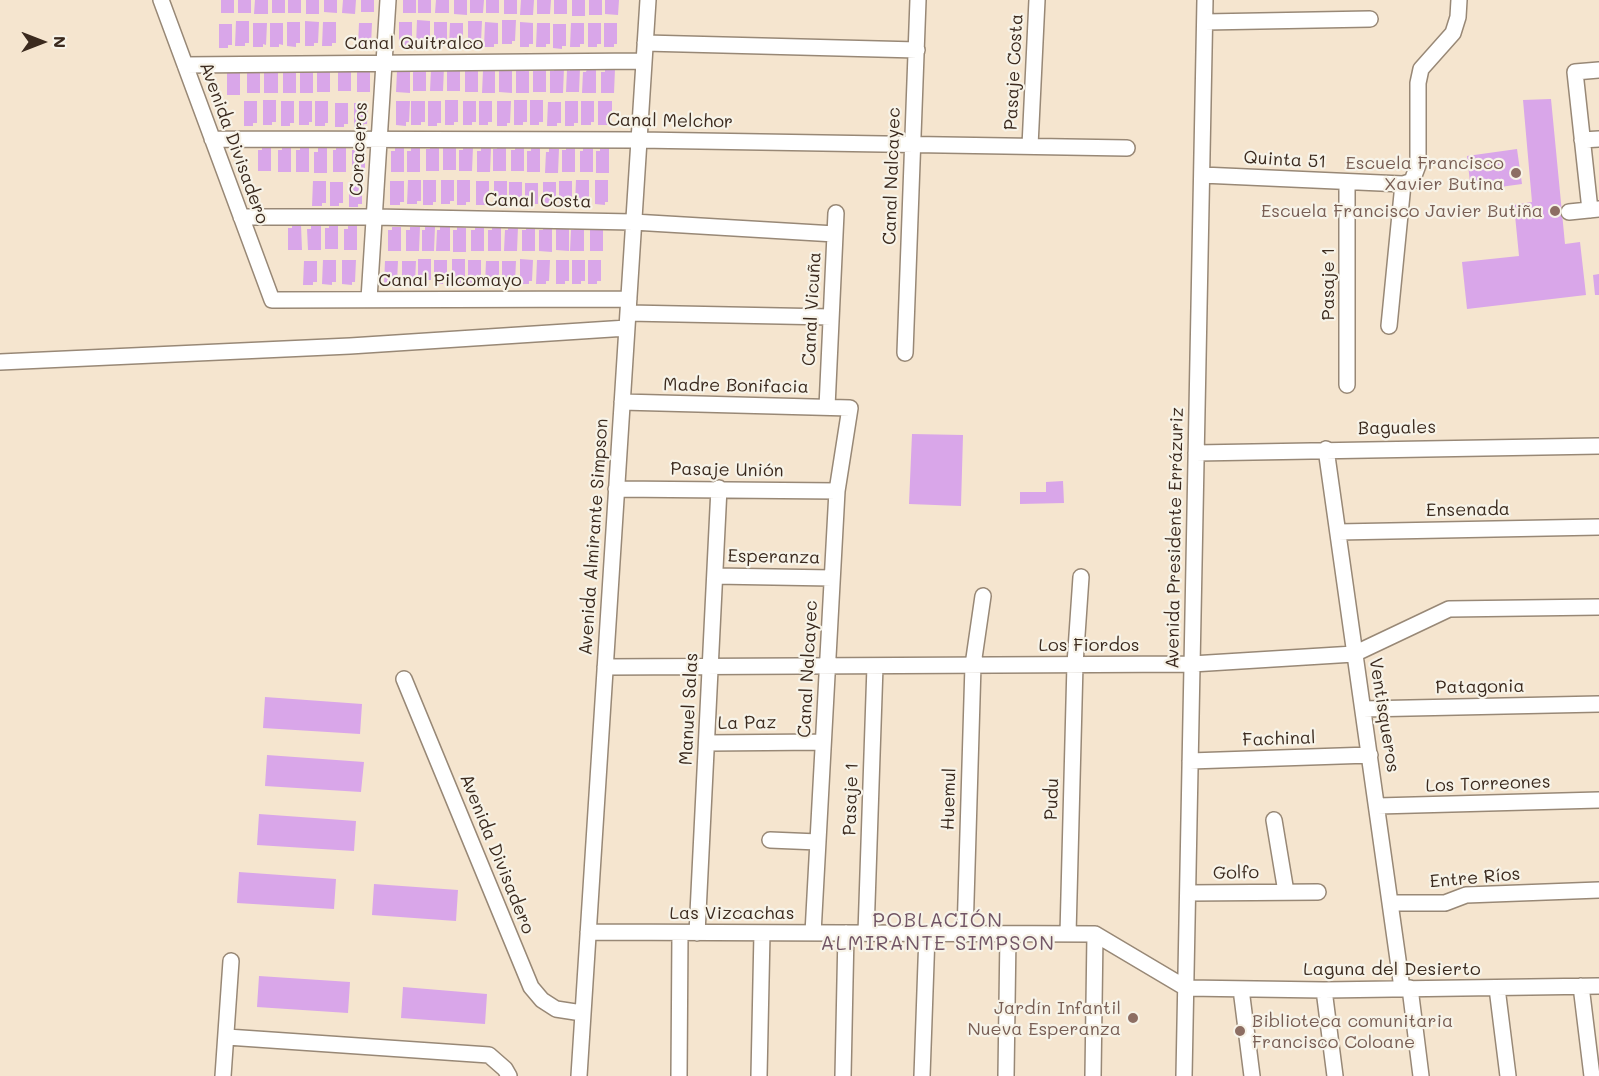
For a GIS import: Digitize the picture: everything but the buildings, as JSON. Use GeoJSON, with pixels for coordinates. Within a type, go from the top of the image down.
{"type":"FeatureCollection","features":[{"type":"Feature","properties":{"kind":"street","name":"Avenida Divisadero"},"geometry":{"type":"LineString","coordinates":[[160,0],[272,300]]}},
{"type":"Feature","properties":{"kind":"street","name":"Coraceros"},"geometry":{"type":"LineString","coordinates":[[369,299],[388,0]]}},
{"type":"Feature","properties":{"kind":"street","name":"Avenida Almirante Simpson"},"geometry":{"type":"LineString","coordinates":[[579,1076],[648,0]]}},
{"type":"Feature","properties":{"kind":"street","name":"Canal Nalcayec"},"geometry":{"type":"LineString","coordinates":[[905,353],[918,0]]}},
{"type":"Feature","properties":{"kind":"street","name":"Pasaje Costa"},"geometry":{"type":"LineString","coordinates":[[1030,146],[1037,0]]}},
{"type":"Feature","properties":{"kind":"street","name":"Avenida Presidente Errázuriz"},"geometry":{"type":"LineString","coordinates":[[1184,1076],[1205,0]]}},
{"type":"Feature","properties":{"kind":"street"},"geometry":{"type":"LineString","coordinates":[[1389,326],[1403,184],[1412,182],[1418,165],[1418,83],[1421,69],[1453,33],[1458,17],[1458,0]]}},
{"type":"Feature","properties":{"kind":"street"},"geometry":{"type":"LineString","coordinates":[[1205,22],[1370,19]]}},
{"type":"Feature","properties":{"kind":"street"},"geometry":{"type":"LineString","coordinates":[[645,44],[917,50]]}},
{"type":"Feature","properties":{"kind":"street","name":"Canal Quitralco"},"geometry":{"type":"LineString","coordinates":[[185,65],[644,61]]}},
{"type":"Feature","properties":{"kind":"street"},"geometry":{"type":"LineString","coordinates":[[1569,212],[1594,210],[1582,140],[1575,72],[1599,70]]}},
{"type":"Feature","properties":{"kind":"street","name":"Canal Melchor"},"geometry":{"type":"LineString","coordinates":[[212,139],[639,140],[1127,148]]}},
{"type":"Feature","properties":{"kind":"street"},"geometry":{"type":"LineString","coordinates":[[1582,140],[1599,139]]}},
{"type":"Feature","properties":{"kind":"street","name":"Quinta 51"},"geometry":{"type":"LineString","coordinates":[[1202,176],[1403,184]]}},
{"type":"Feature","properties":{"kind":"street","name":"Pasaje 1"},"geometry":{"type":"LineString","coordinates":[[1347,182],[1347,385]]}},
{"type":"Feature","properties":{"kind":"street","name":"Canal Vicuña"},"geometry":{"type":"LineString","coordinates":[[827,407],[836,213]]}},
{"type":"Feature","properties":{"kind":"street","name":"Canal Costa"},"geometry":{"type":"LineString","coordinates":[[241,217],[633,222],[835,234]]}},
{"type":"Feature","properties":{"kind":"street","name":"Canal Pilcomayo"},"geometry":{"type":"LineString","coordinates":[[272,300],[369,299],[628,313],[831,317]]}},
{"type":"Feature","properties":{"kind":"street"},"geometry":{"type":"LineString","coordinates":[[0,362],[350,346],[628,313]]}},
{"type":"Feature","properties":{"kind":"street","name":"Madre Bonifacia"},"geometry":{"type":"LineString","coordinates":[[622,402],[849,408]]}},
{"type":"Feature","properties":{"kind":"street","name":"Canal Nalcayec"},"geometry":{"type":"LineString","coordinates":[[813,933],[837,491],[849,408]]}},
{"type":"Feature","properties":{"kind":"street","name":"Baguales"},"geometry":{"type":"LineString","coordinates":[[1196,453],[1599,446]]}},
{"type":"Feature","properties":{"kind":"street","name":"Ventisqueros"},"geometry":{"type":"LineString","coordinates":[[1326,449],[1391,903],[1421,1076]]}},
{"type":"Feature","properties":{"kind":"street","name":"Pasaje Unión"},"geometry":{"type":"LineString","coordinates":[[616,489],[719,488],[837,491]]}},
{"type":"Feature","properties":{"kind":"street","name":"Manuel Salas"},"geometry":{"type":"LineString","coordinates":[[697,933],[712,667],[719,488]]}},
{"type":"Feature","properties":{"kind":"street","name":"Ensenada"},"geometry":{"type":"LineString","coordinates":[[1338,532],[1599,527]]}},
{"type":"Feature","properties":{"kind":"street","name":"Esperanza"},"geometry":{"type":"LineString","coordinates":[[715,576],[832,578]]}},
{"type":"Feature","properties":{"kind":"street","name":"Pudu"},"geometry":{"type":"LineString","coordinates":[[1068,934],[1075,664],[1081,577]]}},
{"type":"Feature","properties":{"kind":"street","name":"Huemul"},"geometry":{"type":"LineString","coordinates":[[965,934],[973,665],[983,596]]}},
{"type":"Feature","properties":{"kind":"street","name":"Los Fiordos"},"geometry":{"type":"LineString","coordinates":[[605,667],[1192,664],[1354,654],[1449,609],[1599,607]]}},
{"type":"Feature","properties":{"kind":"street","name":"Pasaje 1"},"geometry":{"type":"LineString","coordinates":[[866,933],[875,666]]}},
{"type":"Feature","properties":{"kind":"street","name":"Avenida Divisadero"},"geometry":{"type":"LineString","coordinates":[[404,679],[531,987],[542,1000],[556,1009],[582,1013]]}},
{"type":"Feature","properties":{"kind":"street","name":"Patagonia"},"geometry":{"type":"LineString","coordinates":[[1363,709],[1599,704]]}},
{"type":"Feature","properties":{"kind":"street","name":"La Paz"},"geometry":{"type":"LineString","coordinates":[[707,743],[823,742]]}},
{"type":"Feature","properties":{"kind":"street","name":"Fachinal"},"geometry":{"type":"LineString","coordinates":[[1190,761],[1370,755]]}},
{"type":"Feature","properties":{"kind":"street","name":"Los Torreones"},"geometry":{"type":"LineString","coordinates":[[1378,806],[1599,800]]}},
{"type":"Feature","properties":{"kind":"street","name":"Golfo"},"geometry":{"type":"LineString","coordinates":[[1274,820],[1286,892]]}},
{"type":"Feature","properties":{"kind":"street"},"geometry":{"type":"LineString","coordinates":[[770,840],[818,842]]}},
{"type":"Feature","properties":{"kind":"street","name":"Entre Ríos"},"geometry":{"type":"LineString","coordinates":[[1391,903],[1445,903],[1466,895],[1599,890]]}},
{"type":"Feature","properties":{"kind":"street","name":"Golfo"},"geometry":{"type":"LineString","coordinates":[[1188,893],[1318,892]]}},
{"type":"Feature","properties":{"kind":"street","name":"Las Vizcachas"},"geometry":{"type":"LineString","coordinates":[[588,932],[1095,934]]}},
{"type":"Feature","properties":{"kind":"street"},"geometry":{"type":"LineString","coordinates":[[679,1076],[680,933]]}},
{"type":"Feature","properties":{"kind":"street"},"geometry":{"type":"LineString","coordinates":[[759,1076],[762,933]]}},
{"type":"Feature","properties":{"kind":"street"},"geometry":{"type":"LineString","coordinates":[[843,1076],[846,933]]}},
{"type":"Feature","properties":{"kind":"street"},"geometry":{"type":"LineString","coordinates":[[922,1076],[927,934]]}},
{"type":"Feature","properties":{"kind":"street"},"geometry":{"type":"LineString","coordinates":[[1006,1076],[1008,934]]}},
{"type":"Feature","properties":{"kind":"street"},"geometry":{"type":"LineString","coordinates":[[1092,1076],[1095,934],[1186,988]]}},
{"type":"Feature","properties":{"kind":"street"},"geometry":{"type":"LineString","coordinates":[[223,1076],[228,1036],[231,961]]}},
{"type":"Feature","properties":{"kind":"street"},"geometry":{"type":"LineString","coordinates":[[1581,986],[1592,1076]]}},
{"type":"Feature","properties":{"kind":"street","name":"Laguna del Desierto"},"geometry":{"type":"LineString","coordinates":[[1186,988],[1324,990],[1599,986]]}},
{"type":"Feature","properties":{"kind":"street"},"geometry":{"type":"LineString","coordinates":[[1497,988],[1508,1076]]}},
{"type":"Feature","properties":{"kind":"street"},"geometry":{"type":"LineString","coordinates":[[1241,989],[1252,1076]]}},
{"type":"Feature","properties":{"kind":"street"},"geometry":{"type":"LineString","coordinates":[[1324,990],[1335,1076]]}},
{"type":"Feature","properties":{"kind":"street"},"geometry":{"type":"LineString","coordinates":[[228,1036],[489,1055],[505,1069],[509,1076]]}},
{"type":"Feature","properties":{"kind":"place","name":"Escuela Francisco Xavier Butina"},"geometry":{"type":"Point","coordinates":[1516,173]}},
{"type":"Feature","properties":{"kind":"place","name":"Escuela Francisco Javier Butiña"},"geometry":{"type":"Point","coordinates":[1555,211]}},
{"type":"Feature","properties":{"kind":"place","name":"Jardín Infantil Nueva Esperanza"},"geometry":{"type":"Point","coordinates":[1133,1018]}},
{"type":"Feature","properties":{"kind":"place","name":"Biblioteca comunitaria Francisco Coloane"},"geometry":{"type":"Point","coordinates":[1240,1031]}},
{"type":"Feature","properties":{"kind":"district","name":"POBLACIÓN ALMIRANTE SIMPSON"},"geometry":{"type":"Point","coordinates":[938,932]}}]}
